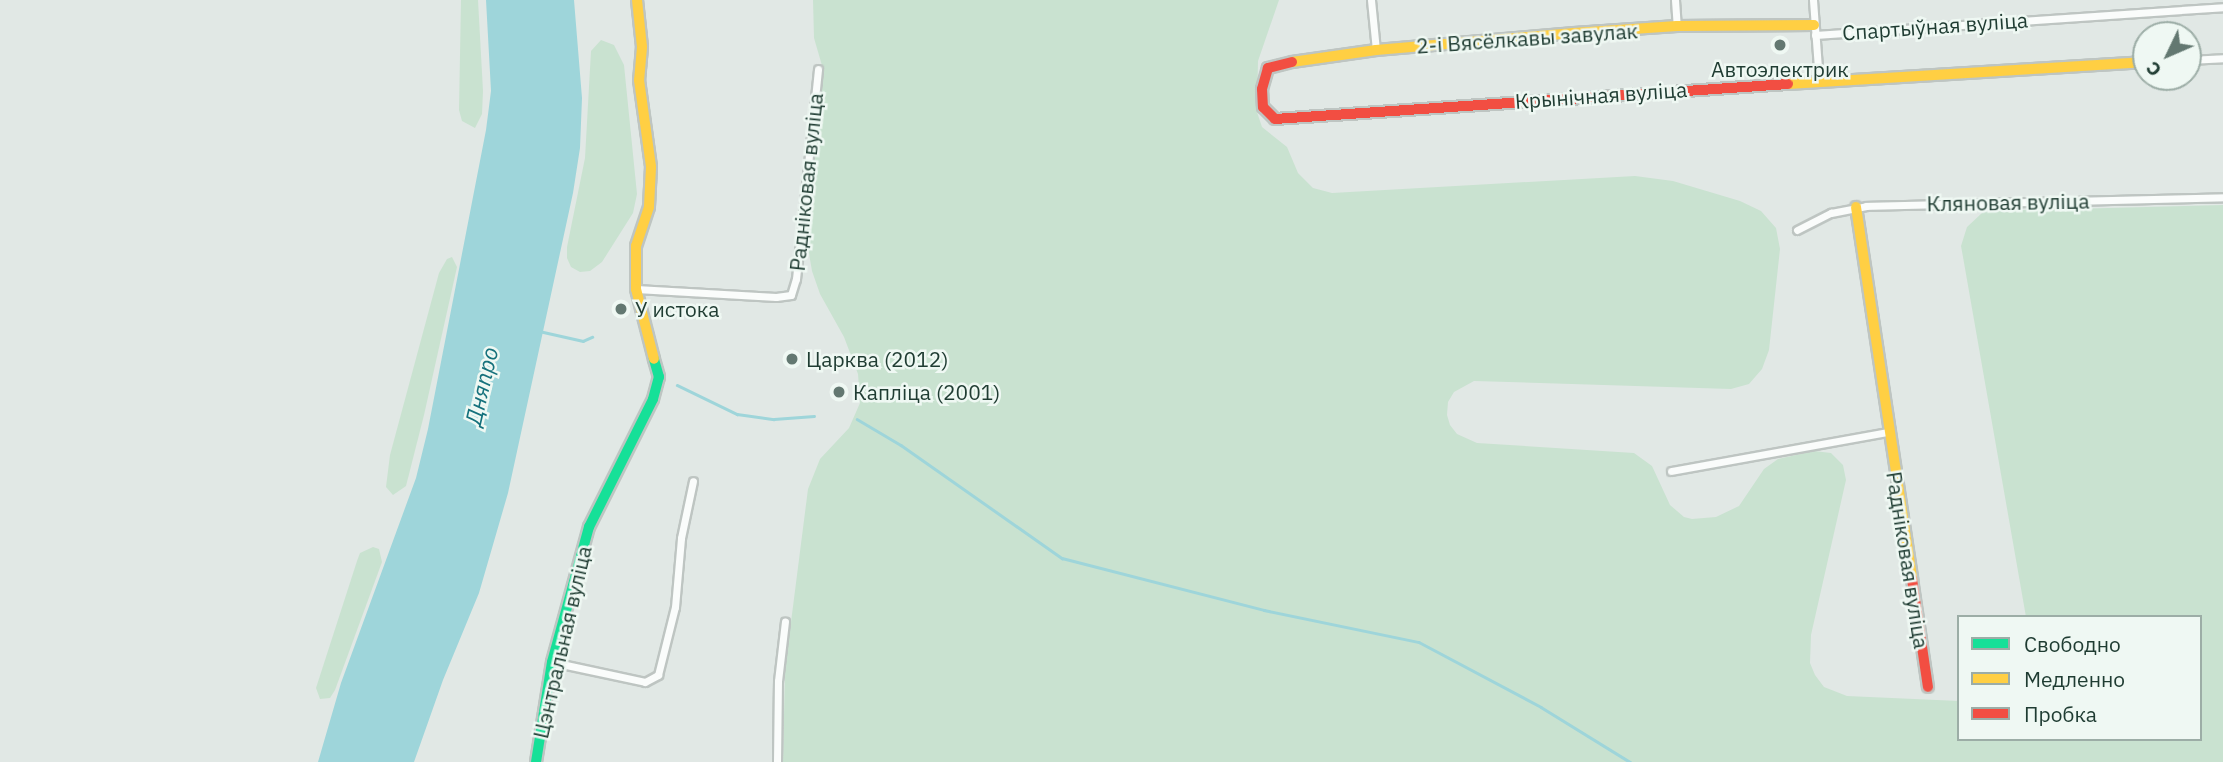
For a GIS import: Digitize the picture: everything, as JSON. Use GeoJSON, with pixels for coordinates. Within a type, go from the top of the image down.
{"type":"FeatureCollection","features":[{"type":"Feature","properties":{"kind":"street"},"geometry":{"type":"LineString","coordinates":[[636,289],[636,246],[649,207],[650,167],[639,80],[642,47],[637,0]]}},
{"type":"Feature","properties":{"kind":"street"},"geometry":{"type":"LineString","coordinates":[[1371,0],[1376,50]]}},
{"type":"Feature","properties":{"kind":"street"},"geometry":{"type":"LineString","coordinates":[[1675,0],[1677,26]]}},
{"type":"Feature","properties":{"kind":"street"},"geometry":{"type":"LineString","coordinates":[[1813,0],[1819,81]]}},
{"type":"Feature","properties":{"kind":"street","name":"Спартыўная вуліца"},"geometry":{"type":"LineString","coordinates":[[1815,30],[2223,7]]}},
{"type":"Feature","properties":{"kind":"street","name":"2-і Вясёлкавы завулак"},"geometry":{"type":"LineString","coordinates":[[1376,50],[1677,26],[1815,30]]}},
{"type":"Feature","properties":{"kind":"street","name":"Крынічная вуліца"},"geometry":{"type":"LineString","coordinates":[[1376,50],[1274,65],[1264,75],[1263,107],[1275,119],[1819,81],[2132,63]]}},
{"type":"Feature","properties":{"kind":"street"},"geometry":{"type":"LineString","coordinates":[[2202,59],[2223,58]]}},
{"type":"Feature","properties":{"kind":"street","name":"Радніковая вуліца"},"geometry":{"type":"LineString","coordinates":[[636,289],[776,297],[791,295],[796,279],[818,69]]}},
{"type":"Feature","properties":{"kind":"street","name":"Кляновая вуліца"},"geometry":{"type":"LineString","coordinates":[[1797,230],[1831,213],[1856,207],[2223,197]]}},
{"type":"Feature","properties":{"kind":"street","name":"Радніковая вуліца"},"geometry":{"type":"LineString","coordinates":[[1856,207],[1928,687]]}},
{"type":"Feature","properties":{"kind":"street","name":"Цэнтральная вуліца"},"geometry":{"type":"LineString","coordinates":[[536,762],[552,662],[589,527],[657,387],[657,363],[642,319],[636,289]]}},
{"type":"Feature","properties":{"kind":"street"},"geometry":{"type":"LineString","coordinates":[[1671,471],[1888,432]]}},
{"type":"Feature","properties":{"kind":"street"},"geometry":{"type":"LineString","coordinates":[[552,662],[645,682],[658,675],[675,607],[681,538],[693,481]]}},
{"type":"Feature","properties":{"kind":"street"},"geometry":{"type":"LineString","coordinates":[[776,762],[778,681],[785,621]]}},
{"type":"Feature","properties":{"kind":"green space"},"geometry":{"type":"Polygon","coordinates":[[[461,0],[478,0],[483,91],[482,114],[475,128],[462,121],[459,110],[461,0]]]}},
{"type":"Feature","properties":{"kind":"green space"},"geometry":{"type":"Polygon","coordinates":[[[813,0],[1279,0],[1258,61],[1257,112],[1262,127],[1287,147],[1298,173],[1313,188],[1332,193],[1635,176],[1673,181],[1740,201],[1761,211],[1776,228],[1780,249],[1769,350],[1762,369],[1749,384],[1731,389],[1474,381],[1454,392],[1448,402],[1447,415],[1450,425],[1457,434],[1477,443],[1634,453],[1652,466],[1670,505],[1684,517],[1692,519],[1716,517],[1739,506],[1764,469],[1778,459],[1814,451],[1831,453],[1843,465],[1846,480],[1811,635],[1810,663],[1815,675],[1824,687],[1847,696],[1957,701],[1957,741],[2202,741],[2202,615],[2026,615],[1961,246],[1967,227],[1982,213],[1990,211],[2223,205],[2223,762],[783,762],[785,669],[808,489],[820,459],[849,428],[860,403],[858,374],[844,337],[820,294],[812,271],[805,230],[823,69],[814,38],[813,0]]]}},
{"type":"Feature","properties":{"kind":"green space"},"geometry":{"type":"Polygon","coordinates":[[[601,40],[614,45],[624,65],[637,194],[633,213],[602,262],[590,271],[580,272],[571,267],[567,258],[567,247],[585,158],[591,51],[601,40]]]}},
{"type":"Feature","properties":{"kind":"green space"},"geometry":{"type":"Polygon","coordinates":[[[452,257],[457,267],[424,415],[406,486],[393,495],[386,487],[390,455],[439,273],[447,259],[452,257]]]}},
{"type":"Feature","properties":{"kind":"green space"},"geometry":{"type":"Polygon","coordinates":[[[373,547],[379,549],[382,562],[335,690],[330,698],[320,699],[316,688],[357,561],[360,553],[373,547]]]}},
{"type":"Feature","properties":{"kind":"water","name":"Дняпро"},"geometry":{"type":"Polygon","coordinates":[[[486,0],[574,0],[582,98],[580,148],[573,193],[508,493],[479,593],[443,680],[414,762],[318,762],[341,683],[416,478],[428,429],[486,130],[491,91],[486,0]]]}},
{"type":"Feature","properties":{"kind":"waterway"},"geometry":{"type":"LineString","coordinates":[[539,331],[583,341],[592,337]]}},
{"type":"Feature","properties":{"kind":"waterway"},"geometry":{"type":"LineString","coordinates":[[677,385],[737,414],[774,419],[814,416]]}},
{"type":"Feature","properties":{"kind":"waterway"},"geometry":{"type":"LineString","coordinates":[[857,419],[901,445],[1062,558],[1264,610],[1419,642],[1541,707],[1630,762]]}},
{"type":"Feature","properties":{"kind":"traffic: fast"},"geometry":{"type":"LineString","coordinates":[[536,762],[552,662],[589,527],[653,399],[659,377],[654,359]]}},
{"type":"Feature","properties":{"kind":"traffic: slow"},"geometry":{"type":"LineString","coordinates":[[637,0],[642,47],[639,80],[651,167],[649,207],[636,246],[636,289],[654,359]]}},
{"type":"Feature","properties":{"kind":"traffic: slow"},"geometry":{"type":"LineString","coordinates":[[1292,62],[1376,50],[1574,33],[1677,26],[1814,25]]}},
{"type":"Feature","properties":{"kind":"traffic: slow"},"geometry":{"type":"LineString","coordinates":[[1788,84],[2132,63]]}},
{"type":"Feature","properties":{"kind":"traffic: slow"},"geometry":{"type":"LineString","coordinates":[[1856,207],[1912,579]]}},
{"type":"Feature","properties":{"kind":"traffic: jam"},"geometry":{"type":"LineString","coordinates":[[1292,62],[1268,68],[1262,89],[1263,107],[1275,119],[1788,84]]}},
{"type":"Feature","properties":{"kind":"traffic: jam"},"geometry":{"type":"LineString","coordinates":[[1912,579],[1928,687]]}},
{"type":"Feature","properties":{"kind":"place","name":"Автоэлектрик"},"geometry":{"type":"Point","coordinates":[1780,45]}},
{"type":"Feature","properties":{"kind":"place","name":"У истока"},"geometry":{"type":"Point","coordinates":[621,309]}},
{"type":"Feature","properties":{"kind":"place","name":"Царква (2012)"},"geometry":{"type":"Point","coordinates":[792,359]}},
{"type":"Feature","properties":{"kind":"place","name":"Капліца (2001)"},"geometry":{"type":"Point","coordinates":[839,392]}}]}
